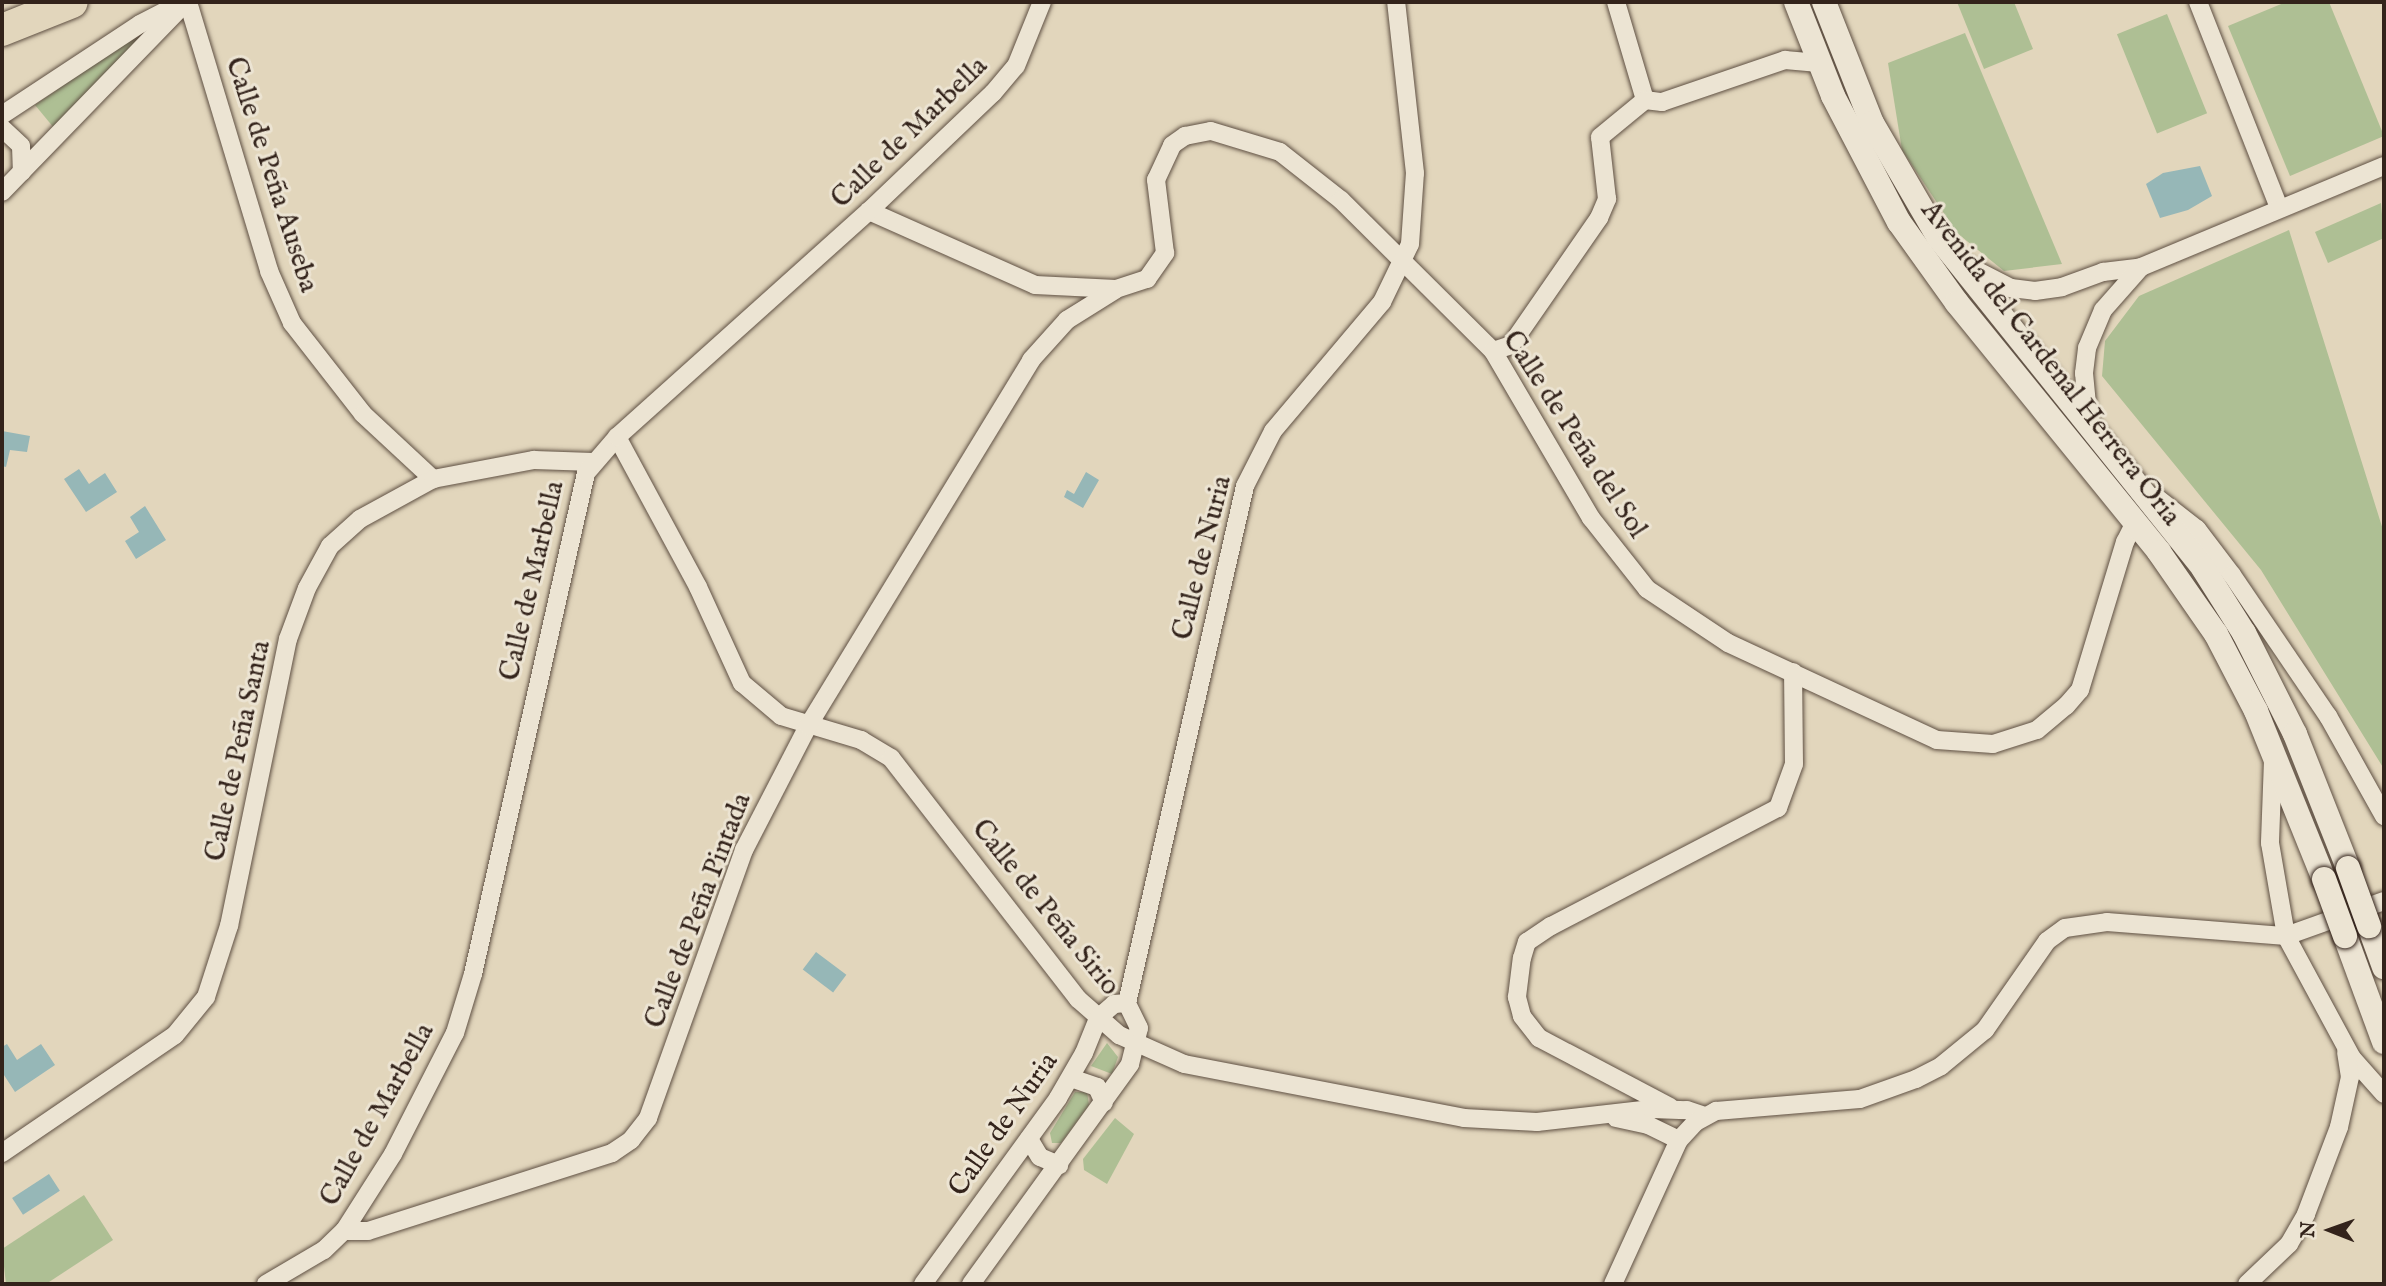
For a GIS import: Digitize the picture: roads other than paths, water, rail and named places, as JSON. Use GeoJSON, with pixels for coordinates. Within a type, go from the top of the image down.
{"type":"FeatureCollection","features":[{"type":"Feature","properties":{"kind":"highway"},"geometry":{"type":"LineString","coordinates":[[2,30],[72,2]]}},
{"type":"Feature","properties":{"kind":"main road","name":"Avenida del Cardenal Herrera Oria"},"geometry":{"type":"LineString","coordinates":[[1796,2],[1819,64],[1866,164],[1918,250],[2135,522],[2216,634],[2274,753],[2324,878],[2384,1042]]}},
{"type":"Feature","properties":{"kind":"main road","name":"Avenida del Cardenal Herrera Oria"},"geometry":{"type":"LineString","coordinates":[[1824,2],[1872,123],[1919,207],[1954,258],[2203,568],[2260,662],[2295,734],[2384,967]]}},
{"type":"Feature","properties":{"kind":"street"},"geometry":{"type":"LineString","coordinates":[[2,115],[140,24],[186,2]]}},
{"type":"Feature","properties":{"kind":"street"},"geometry":{"type":"LineString","coordinates":[[2,192],[186,2]]}},
{"type":"Feature","properties":{"kind":"street","name":"Calle de Peña Auseba"},"geometry":{"type":"LineString","coordinates":[[186,2],[269,271],[292,323],[363,414],[433,479]]}},
{"type":"Feature","properties":{"kind":"street","name":"Calle de Marbella"},"geometry":{"type":"LineString","coordinates":[[266,1284],[324,1250],[344,1231],[393,1154],[465,1004],[579,491],[593,462],[617,436],[869,211],[1016,66],[1042,2]]}},
{"type":"Feature","properties":{"kind":"street","name":"Calle de Nuria"},"geometry":{"type":"LineString","coordinates":[[1128,1003],[1245,486],[1273,431],[1382,302],[1405,260],[1413,222],[1415,173],[1396,2]]}},
{"type":"Feature","properties":{"kind":"street"},"geometry":{"type":"LineString","coordinates":[[1616,2],[1645,100]]}},
{"type":"Feature","properties":{"kind":"street"},"geometry":{"type":"LineString","coordinates":[[2198,2],[2279,208]]}},
{"type":"Feature","properties":{"kind":"street"},"geometry":{"type":"LineString","coordinates":[[1493,351],[1511,345],[1599,218],[1606,199],[1600,137],[1616,119],[1645,100],[1662,103],[1785,60],[1819,64]]}},
{"type":"Feature","properties":{"kind":"street"},"geometry":{"type":"LineString","coordinates":[[2,128],[21,146],[22,172]]}},
{"type":"Feature","properties":{"kind":"street","name":"Calle de Peña del Sol"},"geometry":{"type":"LineString","coordinates":[[869,211],[1035,285],[1116,289],[1147,278],[1158,269],[1166,242],[1156,180],[1160,164],[1172,145],[1198,132],[1228,133],[1280,152],[1341,200],[1405,260],[1493,351],[1591,518],[1647,589],[1728,643],[1937,740],[1993,744],[2037,730],[2080,690],[2125,542],[2135,522]]}},
{"type":"Feature","properties":{"kind":"street"},"geometry":{"type":"LineString","coordinates":[[1954,258],[1995,282],[2035,291],[2103,272],[2141,267],[2384,166]]}},
{"type":"Feature","properties":{"kind":"street"},"geometry":{"type":"LineString","coordinates":[[2088,425],[2084,373],[2087,348],[2103,310],[2141,267]]}},
{"type":"Feature","properties":{"kind":"street","name":"Calle de Peña Pintada"},"geometry":{"type":"LineString","coordinates":[[344,1231],[368,1231],[612,1153],[631,1140],[648,1118],[744,850],[808,726],[1031,360],[1068,320],[1116,289]]}},
{"type":"Feature","properties":{"kind":"street","name":"Calle de Peña Sirio"},"geometry":{"type":"LineString","coordinates":[[617,436],[698,587],[742,683],[781,716],[861,740],[891,758],[1098,1018],[1138,1046],[1184,1064],[1464,1118],[1537,1122],[1676,1110],[1704,1116]]}},
{"type":"Feature","properties":{"kind":"street","name":"Calle de Peña Santa"},"geometry":{"type":"LineString","coordinates":[[2,1153],[175,1035],[194,1016],[220,959],[276,715],[288,639],[307,588],[330,546],[360,519],[433,479],[534,460],[593,462]]}},
{"type":"Feature","properties":{"kind":"street","name":"Avenida del Cardenal Herrera Oria"},"geometry":{"type":"LineString","coordinates":[[2134,480],[2197,529],[2232,575],[2328,716],[2384,816]]}},
{"type":"Feature","properties":{"kind":"street"},"geometry":{"type":"LineString","coordinates":[[1676,1110],[1539,1038],[1522,1016],[1517,997],[1522,958],[1527,942],[1551,926],[1778,807],[1794,764],[1793,672]]}},
{"type":"Feature","properties":{"kind":"street","name":"Avenida del Cardenal Herrera Oria"},"geometry":{"type":"LineString","coordinates":[[2274,753],[2270,843],[2286,936],[2344,1044],[2384,1094]]}},
{"type":"Feature","properties":{"kind":"street"},"geometry":{"type":"LineString","coordinates":[[1613,1284],[1679,1140],[1704,1116],[1716,1111],[1860,1099],[1916,1079],[1941,1066],[1985,1030],[2047,941],[2066,928],[2107,922],[2286,936],[2384,901]]}},
{"type":"Feature","properties":{"kind":"street"},"geometry":{"type":"LineString","coordinates":[[971,1284],[1104,1103],[1138,1046],[1139,1028],[1128,1003],[1114,1004],[1098,1018]]}},
{"type":"Feature","properties":{"kind":"street","name":"Calle de Nuria"},"geometry":{"type":"LineString","coordinates":[[923,1284],[1071,1078],[1098,1018]]}},
{"type":"Feature","properties":{"kind":"street"},"geometry":{"type":"LineString","coordinates":[[2247,1284],[2289,1244],[2306,1214],[2344,1103],[2350,1077],[2344,1044]]}},
{"type":"Feature","properties":{"kind":"street"},"geometry":{"type":"LineString","coordinates":[[1071,1078],[1097,1087],[1104,1103]]}},
{"type":"Feature","properties":{"kind":"street"},"geometry":{"type":"LineString","coordinates":[[2344,1103],[2364,1089],[2384,1094]]}},
{"type":"Feature","properties":{"kind":"street"},"geometry":{"type":"LineString","coordinates":[[1609,1117],[1648,1125],[1679,1140]]}},
{"type":"Feature","properties":{"kind":"street"},"geometry":{"type":"LineString","coordinates":[[1029,1139],[1040,1157],[1059,1165]]}},
{"type":"Feature","properties":{"kind":"water"},"geometry":{"type":"Polygon","coordinates":[[[2200,166],[2212,196],[2188,210],[2160,218],[2146,184],[2163,173],[2200,166]]]}},
{"type":"Feature","properties":{"kind":"water"},"geometry":{"type":"Polygon","coordinates":[[[2,431],[30,436],[27,452],[10,450],[6,467],[2,466],[2,431]]]}},
{"type":"Feature","properties":{"kind":"water"},"geometry":{"type":"Polygon","coordinates":[[[79,469],[89,484],[105,473],[117,492],[86,512],[64,479],[79,469]]]}},
{"type":"Feature","properties":{"kind":"water"},"geometry":{"type":"Polygon","coordinates":[[[1086,472],[1099,480],[1083,508],[1064,497],[1067,490],[1074,494],[1086,472]]]}},
{"type":"Feature","properties":{"kind":"water"},"geometry":{"type":"Polygon","coordinates":[[[145,506],[166,540],[136,559],[125,541],[139,532],[130,517],[145,506]]]}},
{"type":"Feature","properties":{"kind":"water"},"geometry":{"type":"Polygon","coordinates":[[[816,952],[846,975],[833,992],[803,970],[816,952]]]}},
{"type":"Feature","properties":{"kind":"water"},"geometry":{"type":"Polygon","coordinates":[[[7,1044],[17,1060],[41,1044],[55,1065],[15,1092],[2,1072],[2,1047],[7,1044]]]}},
{"type":"Feature","properties":{"kind":"water"},"geometry":{"type":"Polygon","coordinates":[[[49,1174],[60,1191],[23,1215],[12,1198],[49,1174]]]}}]}
